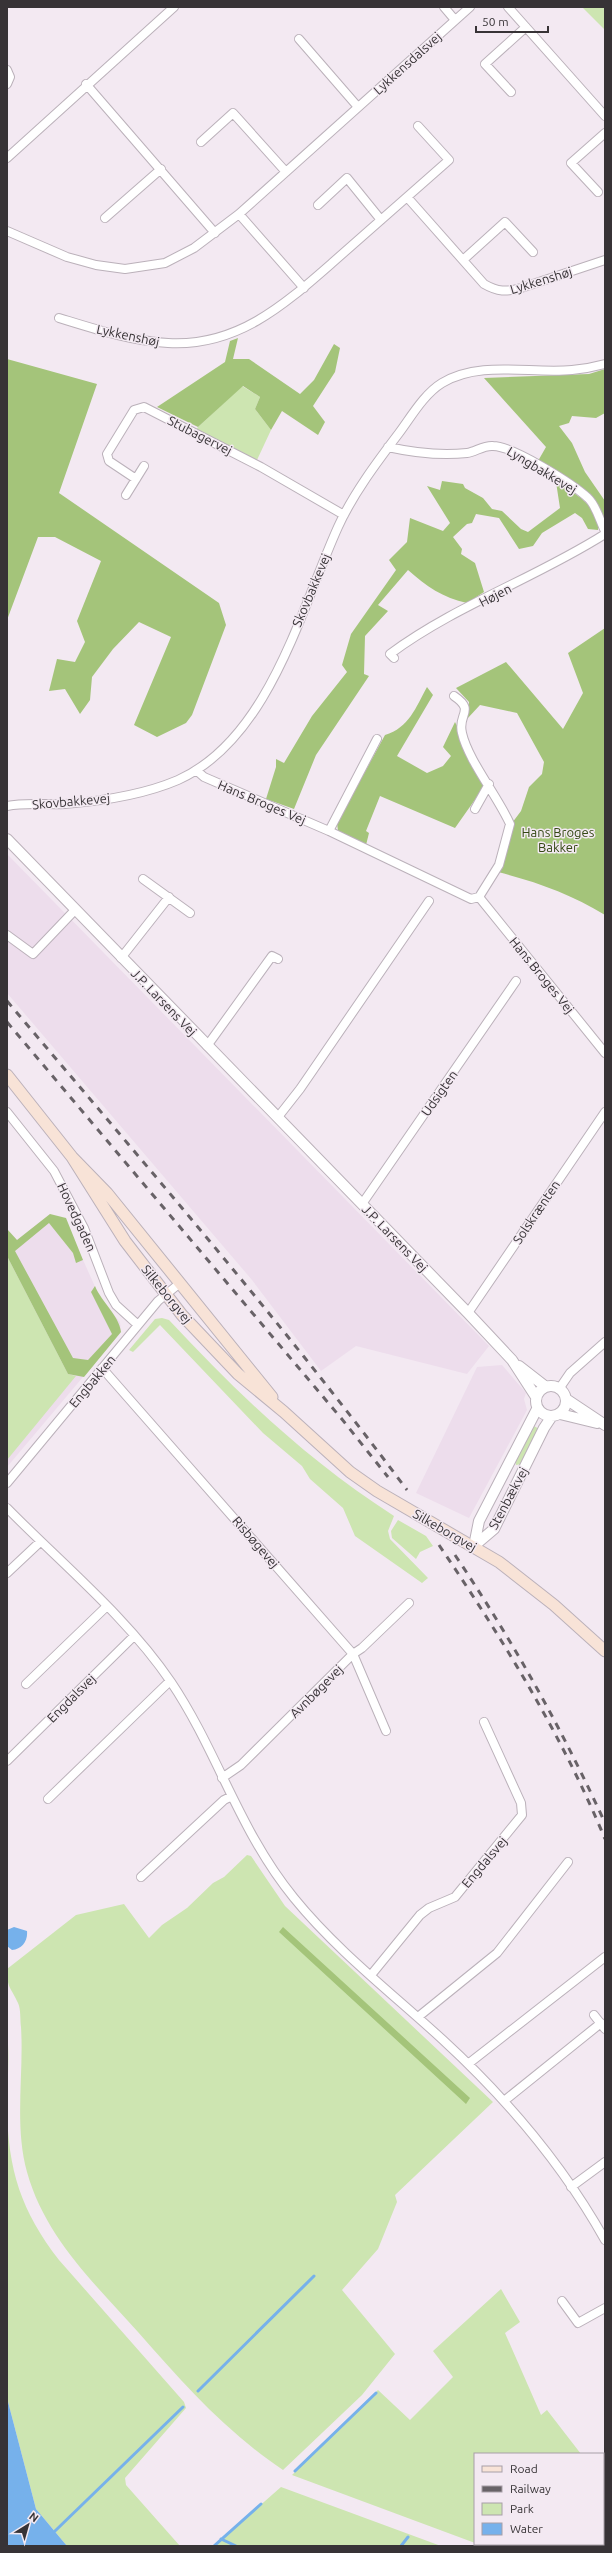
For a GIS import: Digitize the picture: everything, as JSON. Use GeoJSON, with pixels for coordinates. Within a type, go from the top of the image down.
{"type":"FeatureCollection","features":[{"type":"Feature","properties":{"kind":"main road","name":"Silkeborgvej"},"geometry":{"type":"LineString","coordinates":[[7,1075],[72,1157],[107,1193],[284,1412]]}},
{"type":"Feature","properties":{"kind":"main road","name":"Silkeborgvej"},"geometry":{"type":"LineString","coordinates":[[72,1157],[125,1241],[166,1294],[205,1340],[238,1374],[284,1412],[350,1472],[378,1491],[474,1546],[525,1581],[605,1652]]}},
{"type":"Feature","properties":{"kind":"street"},"geometry":{"type":"LineString","coordinates":[[7,158],[86,84],[174,7]]}},
{"type":"Feature","properties":{"kind":"street"},"geometry":{"type":"LineString","coordinates":[[444,7],[456,20]]}},
{"type":"Feature","properties":{"kind":"street","name":"Lykkensdalsvej"},"geometry":{"type":"LineString","coordinates":[[7,231],[67,257],[96,265],[125,269],[165,263],[194,248],[239,214],[470,7]]}},
{"type":"Feature","properties":{"kind":"street"},"geometry":{"type":"LineString","coordinates":[[508,7],[605,116]]}},
{"type":"Feature","properties":{"kind":"street"},"geometry":{"type":"LineString","coordinates":[[511,92],[485,64],[526,27]]}},
{"type":"Feature","properties":{"kind":"street"},"geometry":{"type":"LineString","coordinates":[[299,39],[358,107]]}},
{"type":"Feature","properties":{"kind":"street"},"geometry":{"type":"LineString","coordinates":[[7,70],[10,76],[7,84]]}},
{"type":"Feature","properties":{"kind":"street"},"geometry":{"type":"LineString","coordinates":[[86,84],[215,233]]}},
{"type":"Feature","properties":{"kind":"street"},"geometry":{"type":"LineString","coordinates":[[201,142],[233,113],[286,172]]}},
{"type":"Feature","properties":{"kind":"street","name":"Lykkenshøj"},"geometry":{"type":"LineString","coordinates":[[59,318],[148,341],[170,343],[192,342],[216,338],[252,325],[286,304],[449,160],[418,126]]}},
{"type":"Feature","properties":{"kind":"street"},"geometry":{"type":"LineString","coordinates":[[598,192],[571,163],[605,133]]}},
{"type":"Feature","properties":{"kind":"street"},"geometry":{"type":"LineString","coordinates":[[105,218],[161,169]]}},
{"type":"Feature","properties":{"kind":"street"},"geometry":{"type":"LineString","coordinates":[[318,205],[347,178],[381,220]]}},
{"type":"Feature","properties":{"kind":"street","name":"Lykkenshøj"},"geometry":{"type":"LineString","coordinates":[[408,197],[484,284],[496,291],[508,292],[605,260]]}},
{"type":"Feature","properties":{"kind":"street"},"geometry":{"type":"LineString","coordinates":[[239,214],[304,288]]}},
{"type":"Feature","properties":{"kind":"street"},"geometry":{"type":"LineString","coordinates":[[463,260],[506,222],[533,252]]}},
{"type":"Feature","properties":{"kind":"street","name":"Skovbakkevej"},"geometry":{"type":"LineString","coordinates":[[7,806],[71,803],[138,793],[158,788],[196,770],[225,748],[239,733],[262,699],[344,515],[388,447],[423,401],[440,384],[457,376],[484,371],[572,370],[605,364]]}},
{"type":"Feature","properties":{"kind":"street","name":"Stubagervej"},"geometry":{"type":"LineString","coordinates":[[136,479],[109,462],[107,454],[134,410],[144,407],[261,467],[344,515]]}},
{"type":"Feature","properties":{"kind":"street","name":"Lyngbakkevej"},"geometry":{"type":"LineString","coordinates":[[388,447],[412,452],[439,455],[469,452],[492,445],[503,447],[532,461],[589,499],[605,531]]}},
{"type":"Feature","properties":{"kind":"street"},"geometry":{"type":"LineString","coordinates":[[126,495],[144,466]]}},
{"type":"Feature","properties":{"kind":"street","name":"Højen"},"geometry":{"type":"LineString","coordinates":[[394,658],[390,654],[434,625],[534,575],[605,534]]}},
{"type":"Feature","properties":{"kind":"street"},"geometry":{"type":"LineString","coordinates":[[454,696],[464,703],[466,709],[461,723],[462,733],[510,824],[499,865],[480,897]]}},
{"type":"Feature","properties":{"kind":"street"},"geometry":{"type":"LineString","coordinates":[[328,831],[377,739]]}},
{"type":"Feature","properties":{"kind":"street","name":"Hans Broges Vej"},"geometry":{"type":"LineString","coordinates":[[196,770],[204,777],[328,831],[471,899],[480,897],[605,1053]]}},
{"type":"Feature","properties":{"kind":"street"},"geometry":{"type":"LineString","coordinates":[[475,808],[489,784]]}},
{"type":"Feature","properties":{"kind":"street","name":"J.P. Larsens Vej"},"geometry":{"type":"LineString","coordinates":[[7,839],[512,1360],[546,1387]]}},
{"type":"Feature","properties":{"kind":"street"},"geometry":{"type":"LineString","coordinates":[[144,879],[190,913]]}},
{"type":"Feature","properties":{"kind":"street","name":"J.P. Larsens Vej"},"geometry":{"type":"LineString","coordinates":[[121,958],[169,897]]}},
{"type":"Feature","properties":{"kind":"street"},"geometry":{"type":"LineString","coordinates":[[278,1117],[300,1089],[429,902]]}},
{"type":"Feature","properties":{"kind":"street"},"geometry":{"type":"LineString","coordinates":[[7,935],[33,954],[75,910]]}},
{"type":"Feature","properties":{"kind":"street","name":"J.P. Larsens Vej"},"geometry":{"type":"LineString","coordinates":[[207,1046],[272,956],[278,960]]}},
{"type":"Feature","properties":{"kind":"street","name":"Udsigten"},"geometry":{"type":"LineString","coordinates":[[362,1204],[516,982]]}},
{"type":"Feature","properties":{"kind":"street","name":"Hovedgaden"},"geometry":{"type":"LineString","coordinates":[[7,1112],[54,1171],[84,1228],[109,1293],[116,1305],[138,1325]]}},
{"type":"Feature","properties":{"kind":"street","name":"Solskrænten"},"geometry":{"type":"LineString","coordinates":[[468,1313],[605,1112]]}},
{"type":"Feature","properties":{"kind":"street","name":"Engbakken"},"geometry":{"type":"LineString","coordinates":[[7,1483],[138,1325],[166,1294],[180,1283]]}},
{"type":"Feature","properties":{"kind":"street"},"geometry":{"type":"LineString","coordinates":[[559,1389],[570,1373],[605,1342]]}},
{"type":"Feature","properties":{"kind":"street","name":"J.P. Larsens Vej"},"geometry":{"type":"LineString","coordinates":[[512,1360],[536,1396]]}},
{"type":"Feature","properties":{"kind":"street","name":"Risbøgevej"},"geometry":{"type":"LineString","coordinates":[[102,1368],[353,1654],[386,1731]]}},
{"type":"Feature","properties":{"kind":"street"},"geometry":{"type":"LineString","coordinates":[[546,1387],[559,1389],[566,1399],[605,1425],[556,1415],[542,1414],[537,1409],[536,1396],[546,1387]]}},
{"type":"Feature","properties":{"kind":"street"},"geometry":{"type":"LineString","coordinates":[[556,1415],[565,1407],[566,1399]]}},
{"type":"Feature","properties":{"kind":"street","name":"Stenbækvej"},"geometry":{"type":"LineString","coordinates":[[474,1546],[479,1520],[537,1409]]}},
{"type":"Feature","properties":{"kind":"street","name":"Stenbækvej"},"geometry":{"type":"LineString","coordinates":[[474,1546],[494,1529],[544,1428],[556,1415]]}},
{"type":"Feature","properties":{"kind":"street"},"geometry":{"type":"LineString","coordinates":[[7,1508],[134,1636],[170,1681],[196,1723],[230,1796],[256,1845],[292,1896],[326,1934],[418,2017],[468,2064],[504,2101],[543,2148],[605,2240]]}},
{"type":"Feature","properties":{"kind":"street"},"geometry":{"type":"LineString","coordinates":[[7,1573],[40,1542]]}},
{"type":"Feature","properties":{"kind":"street","name":"Avnbøgevej"},"geometry":{"type":"LineString","coordinates":[[222,1778],[241,1765],[353,1654],[362,1648],[409,1603]]}},
{"type":"Feature","properties":{"kind":"street"},"geometry":{"type":"LineString","coordinates":[[26,1684],[106,1607]]}},
{"type":"Feature","properties":{"kind":"street","name":"Engdalsvej"},"geometry":{"type":"LineString","coordinates":[[7,1761],[134,1636]]}},
{"type":"Feature","properties":{"kind":"street"},"geometry":{"type":"LineString","coordinates":[[48,1799],[170,1681]]}},
{"type":"Feature","properties":{"kind":"street","name":"Engdalsvej"},"geometry":{"type":"LineString","coordinates":[[371,1975],[420,1915],[429,1908],[455,1897],[522,1815],[521,1803],[484,1722]]}},
{"type":"Feature","properties":{"kind":"street"},"geometry":{"type":"LineString","coordinates":[[141,1878],[230,1796]]}},
{"type":"Feature","properties":{"kind":"street"},"geometry":{"type":"LineString","coordinates":[[418,2017],[497,1953],[568,1862]]}},
{"type":"Feature","properties":{"kind":"street"},"geometry":{"type":"LineString","coordinates":[[468,2064],[605,1957]]}},
{"type":"Feature","properties":{"kind":"street"},"geometry":{"type":"LineString","coordinates":[[504,2101],[603,2026],[594,2015]]}},
{"type":"Feature","properties":{"kind":"street"},"geometry":{"type":"LineString","coordinates":[[571,2188],[605,2162]]}},
{"type":"Feature","properties":{"kind":"street"},"geometry":{"type":"LineString","coordinates":[[562,2301],[578,2323],[605,2308]]}},
{"type":"Feature","properties":{"kind":"shaded area"},"geometry":{"type":"Polygon","coordinates":[[[7,854],[489,1346],[467,1374],[356,1346],[321,1371],[252,1280],[7,993],[7,854]]]}},
{"type":"Feature","properties":{"kind":"shaded area"},"geometry":{"type":"Polygon","coordinates":[[[50,1214],[79,1251],[101,1300],[120,1322],[121,1332],[7,1467],[7,1229],[17,1240],[50,1214]]]}},
{"type":"Feature","properties":{"kind":"shaded area"},"geometry":{"type":"Polygon","coordinates":[[[502,1365],[526,1393],[524,1399],[527,1410],[469,1518],[416,1493],[477,1367],[502,1365]]]}},
{"type":"Feature","properties":{"kind":"green space"},"geometry":{"type":"Polygon","coordinates":[[[582,7],[605,7],[605,30],[582,7]]]}},
{"type":"Feature","properties":{"kind":"green space"},"geometry":{"type":"Polygon","coordinates":[[[238,338],[233,359],[249,359],[300,394],[314,380],[334,344],[340,348],[335,372],[313,406],[325,422],[318,435],[282,411],[271,430],[255,409],[260,397],[243,386],[198,427],[157,407],[225,362],[230,341],[238,338]]]}},
{"type":"Feature","properties":{"kind":"green space"},"geometry":{"type":"Polygon","coordinates":[[[7,359],[97,384],[59,493],[219,603],[226,625],[192,715],[186,723],[157,737],[134,725],[171,637],[139,622],[113,649],[92,677],[90,700],[80,714],[65,689],[49,691],[57,659],[75,662],[85,642],[77,621],[101,561],[55,537],[38,537],[7,620],[7,359]]]}},
{"type":"Feature","properties":{"kind":"green space"},"geometry":{"type":"Polygon","coordinates":[[[605,369],[605,413],[596,418],[572,416],[569,423],[559,426],[572,443],[585,472],[605,501],[605,522],[589,496],[538,461],[546,447],[484,378],[589,374],[605,369]]]}},
{"type":"Feature","properties":{"kind":"green space"},"geometry":{"type":"Polygon","coordinates":[[[242,386],[260,397],[255,409],[271,430],[257,460],[196,429],[242,386]]]}},
{"type":"Feature","properties":{"kind":"green space"},"geometry":{"type":"Polygon","coordinates":[[[442,481],[463,484],[465,488],[483,498],[492,509],[502,511],[521,529],[528,532],[560,508],[556,482],[570,490],[591,507],[598,522],[598,530],[588,529],[582,518],[575,513],[542,533],[533,546],[519,549],[499,518],[476,514],[472,523],[467,524],[453,537],[462,549],[461,554],[475,563],[484,592],[467,603],[458,601],[435,591],[408,570],[378,605],[388,611],[365,636],[364,674],[369,676],[316,755],[294,809],[266,799],[276,767],[276,759],[284,763],[312,716],[347,672],[342,665],[351,634],[396,570],[389,560],[407,542],[410,518],[443,531],[450,523],[427,486],[440,490],[442,481]]]}},
{"type":"Feature","properties":{"kind":"green space","name":"Hans Broges Bakker"},"geometry":{"type":"Polygon","coordinates":[[[605,628],[605,915],[553,889],[498,872],[512,823],[521,811],[529,787],[542,774],[544,762],[517,713],[480,705],[467,719],[469,702],[456,688],[506,662],[563,729],[583,693],[568,653],[605,628]]]}},
{"type":"Feature","properties":{"kind":"green space"},"geometry":{"type":"Polygon","coordinates":[[[427,687],[433,695],[397,756],[427,773],[443,766],[451,756],[443,747],[455,722],[486,784],[455,828],[380,796],[366,831],[369,833],[366,845],[338,831],[337,823],[385,735],[393,732],[406,722],[411,716],[427,687]]]}},
{"type":"Feature","properties":{"kind":"green space"},"geometry":{"type":"Polygon","coordinates":[[[50,1214],[66,1218],[83,1260],[76,1263],[73,1253],[49,1223],[15,1251],[73,1358],[88,1360],[112,1334],[91,1292],[95,1286],[114,1314],[120,1326],[121,1332],[84,1377],[68,1374],[7,1256],[7,1229],[17,1240],[50,1214]]]}},
{"type":"Feature","properties":{"kind":"green space"},"geometry":{"type":"Polygon","coordinates":[[[7,1256],[68,1374],[76,1376],[7,1460],[7,1256]]]}},
{"type":"Feature","properties":{"kind":"green space"},"geometry":{"type":"Polygon","coordinates":[[[162,1318],[169,1320],[222,1375],[303,1450],[332,1473],[394,1516],[388,1531],[390,1539],[428,1578],[422,1583],[355,1536],[343,1508],[310,1479],[302,1466],[263,1433],[160,1325],[133,1352],[129,1350],[155,1319],[162,1318]]]}},
{"type":"Feature","properties":{"kind":"green space"},"geometry":{"type":"Polygon","coordinates":[[[534,1426],[539,1429],[522,1464],[516,1465],[515,1461],[534,1426]]]}},
{"type":"Feature","properties":{"kind":"green space"},"geometry":{"type":"Polygon","coordinates":[[[398,1520],[426,1536],[433,1546],[420,1552],[416,1559],[392,1538],[391,1531],[398,1520]]]}},
{"type":"Feature","properties":{"kind":"green space"},"geometry":{"type":"Polygon","coordinates":[[[247,1855],[251,1856],[285,1906],[493,2102],[395,2195],[397,2202],[378,2249],[342,2290],[395,2354],[362,2395],[283,2470],[262,2455],[224,2423],[172,2370],[88,2277],[58,2238],[46,2218],[35,2196],[23,2154],[20,2118],[22,2045],[20,2011],[19,2005],[10,1988],[7,1976],[7,1969],[76,1915],[124,1904],[149,1938],[162,1925],[187,1908],[213,1883],[224,1877],[247,1855]]]}},
{"type":"Feature","properties":{"kind":"green space"},"geometry":{"type":"Polygon","coordinates":[[[283,1927],[470,2098],[466,2104],[279,1932],[283,1927]]]}},
{"type":"Feature","properties":{"kind":"green space"},"geometry":{"type":"Polygon","coordinates":[[[7,2032],[8,2061],[7,2108],[7,2032]]]}},
{"type":"Feature","properties":{"kind":"green space"},"geometry":{"type":"Polygon","coordinates":[[[7,2108],[10,2151],[14,2170],[26,2207],[35,2224],[59,2260],[184,2402],[186,2408],[125,2478],[126,2485],[180,2546],[67,2546],[36,2509],[7,2398],[7,2108]]]}},
{"type":"Feature","properties":{"kind":"green space"},"geometry":{"type":"Polygon","coordinates":[[[501,2289],[520,2322],[505,2333],[541,2415],[547,2410],[580,2453],[474,2453],[474,2543],[292,2475],[378,2390],[410,2420],[453,2377],[433,2351],[501,2289]]]}},
{"type":"Feature","properties":{"kind":"green space"},"geometry":{"type":"Polygon","coordinates":[[[604,2484],[605,2485],[605,2546],[480,2545],[604,2545],[604,2484]]]}},
{"type":"Feature","properties":{"kind":"green space"},"geometry":{"type":"Polygon","coordinates":[[[281,2487],[441,2546],[214,2546],[281,2487]]]}},
{"type":"Feature","properties":{"kind":"water"},"geometry":{"type":"Polygon","coordinates":[[[14,1927],[27,1931],[27,1935],[24,1944],[19,1948],[12,1950],[7,1946],[7,1930],[14,1927]]]}},
{"type":"Feature","properties":{"kind":"water"},"geometry":{"type":"Polygon","coordinates":[[[7,2398],[36,2509],[67,2546],[7,2546],[7,2398]]]}},
{"type":"Feature","properties":{"kind":"waterway"},"geometry":{"type":"LineString","coordinates":[[198,2391],[314,2276]]}},
{"type":"Feature","properties":{"kind":"waterway"},"geometry":{"type":"LineString","coordinates":[[295,2471],[376,2393]]}},
{"type":"Feature","properties":{"kind":"waterway"},"geometry":{"type":"LineString","coordinates":[[55,2531],[183,2407]]}},
{"type":"Feature","properties":{"kind":"waterway"},"geometry":{"type":"LineString","coordinates":[[214,2546],[261,2504]]}},
{"type":"Feature","properties":{"kind":"waterway"},"geometry":{"type":"LineString","coordinates":[[401,2546],[408,2537]]}},
{"type":"Feature","properties":{"kind":"waterway"},"geometry":{"type":"LineString","coordinates":[[221,2539],[236,2546]]}},
{"type":"Feature","properties":{"kind":"railway"},"geometry":{"type":"LineString","coordinates":[[7,1001],[261,1303],[407,1490]]}},
{"type":"Feature","properties":{"kind":"railway"},"geometry":{"type":"LineString","coordinates":[[7,1022],[341,1418],[388,1477]]}},
{"type":"Feature","properties":{"kind":"railway"},"geometry":{"type":"LineString","coordinates":[[439,1545],[508,1651],[530,1688],[570,1762],[605,1839]]}},
{"type":"Feature","properties":{"kind":"railway"},"geometry":{"type":"LineString","coordinates":[[455,1555],[497,1620],[536,1686],[572,1754],[605,1823]]}}]}
